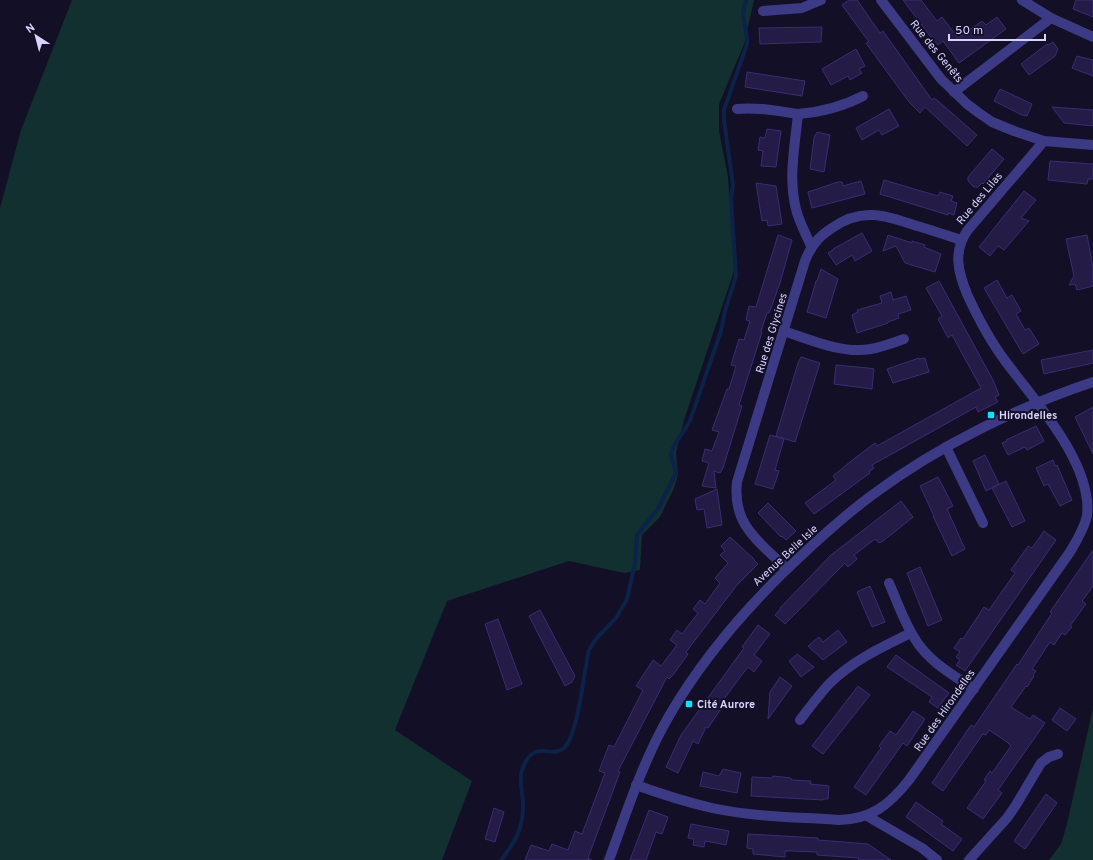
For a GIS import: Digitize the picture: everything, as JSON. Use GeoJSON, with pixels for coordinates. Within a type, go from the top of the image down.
{"type":"FeatureCollection","features":[{"type":"Feature","properties":{"kind":"street"},"geometry":{"type":"LineString","coordinates":[[763,11],[802,8],[822,0]]}},
{"type":"Feature","properties":{"kind":"street","name":"Rue des Genêts"},"geometry":{"type":"LineString","coordinates":[[881,0],[941,78],[967,104],[992,122],[1024,135],[1044,141]]}},
{"type":"Feature","properties":{"kind":"street"},"geometry":{"type":"LineString","coordinates":[[1022,0],[1051,18],[1093,37]]}},
{"type":"Feature","properties":{"kind":"street"},"geometry":{"type":"LineString","coordinates":[[954,92],[1051,18]]}},
{"type":"Feature","properties":{"kind":"street"},"geometry":{"type":"LineString","coordinates":[[737,108],[765,109],[798,114],[813,113],[838,108],[863,96]]}},
{"type":"Feature","properties":{"kind":"street"},"geometry":{"type":"LineString","coordinates":[[798,114],[792,180],[793,197],[796,211],[812,246]]}},
{"type":"Feature","properties":{"kind":"street"},"geometry":{"type":"LineString","coordinates":[[1044,141],[1093,145]]}},
{"type":"Feature","properties":{"kind":"street","name":"Rue des Lilas"},"geometry":{"type":"LineString","coordinates":[[1039,402],[994,347],[975,312],[960,272],[958,260],[961,240],[967,231],[1044,141]]}},
{"type":"Feature","properties":{"kind":"street","name":"Rue des Glycines"},"geometry":{"type":"LineString","coordinates":[[787,569],[754,537],[746,527],[737,504],[736,493],[737,482],[805,261],[812,246],[824,233],[837,224],[856,216],[869,214],[889,217],[961,240]]}},
{"type":"Feature","properties":{"kind":"street"},"geometry":{"type":"LineString","coordinates":[[784,331],[827,345],[844,349],[858,350],[871,349],[904,339]]}},
{"type":"Feature","properties":{"kind":"street","name":"Avenue Belle Isle"},"geometry":{"type":"LineString","coordinates":[[609,860],[636,785],[652,748],[668,717],[716,645],[745,612],[787,569],[832,528],[874,493],[911,468],[946,447],[1039,402],[1093,382]]}},
{"type":"Feature","properties":{"kind":"street","name":"Rue des Hirondelles"},"geometry":{"type":"LineString","coordinates":[[636,785],[680,800],[713,808],[737,812],[839,820],[867,816],[891,802],[901,791],[1070,552],[1090,514],[1086,487],[1082,473],[1069,447],[1039,402]]}},
{"type":"Feature","properties":{"kind":"street"},"geometry":{"type":"LineString","coordinates":[[946,447],[983,523]]}},
{"type":"Feature","properties":{"kind":"street"},"geometry":{"type":"LineString","coordinates":[[889,583],[916,641],[934,660],[974,689]]}},
{"type":"Feature","properties":{"kind":"street"},"geometry":{"type":"LineString","coordinates":[[800,720],[827,687],[845,670],[881,647],[911,633]]}},
{"type":"Feature","properties":{"kind":"street"},"geometry":{"type":"LineString","coordinates":[[969,860],[1007,818],[1041,764],[1049,757],[1058,754]]}},
{"type":"Feature","properties":{"kind":"street"},"geometry":{"type":"LineString","coordinates":[[867,816],[922,848],[937,860]]}},
{"type":"Feature","properties":{"kind":"green space"},"geometry":{"type":"Polygon","coordinates":[[[72,0],[754,0],[744,44],[719,104],[719,131],[728,177],[735,268],[684,420],[676,452],[678,475],[674,488],[660,517],[642,535],[640,570],[624,573],[569,561],[447,601],[395,730],[472,781],[442,860],[0,860],[0,208],[21,130],[72,0]]]}},
{"type":"Feature","properties":{"kind":"green space"},"geometry":{"type":"Polygon","coordinates":[[[1093,708],[1093,860],[1049,860],[1061,844],[1067,824],[1093,708]]]}},
{"type":"Feature","properties":{"kind":"building"},"geometry":{"type":"Polygon","coordinates":[[[849,0],[857,0],[880,33],[883,31],[932,100],[934,98],[938,101],[977,135],[967,146],[925,107],[920,113],[909,102],[866,43],[869,42],[842,5],[849,0]]]}},
{"type":"Feature","properties":{"kind":"building"},"geometry":{"type":"Polygon","coordinates":[[[903,0],[921,0],[937,21],[942,17],[958,38],[982,21],[986,25],[997,17],[1006,29],[959,63],[943,41],[938,45],[933,40],[903,0]]]}},
{"type":"Feature","properties":{"kind":"building"},"geometry":{"type":"Polygon","coordinates":[[[1076,0],[1093,0],[1093,17],[1073,9],[1076,0]]]}},
{"type":"Feature","properties":{"kind":"building"},"geometry":{"type":"Polygon","coordinates":[[[822,27],[821,42],[760,44],[759,28],[822,27]]]}},
{"type":"Feature","properties":{"kind":"building"},"geometry":{"type":"Polygon","coordinates":[[[1053,42],[1058,49],[1055,56],[1029,75],[1021,64],[1047,44],[1048,45],[1053,42]]]}},
{"type":"Feature","properties":{"kind":"building"},"geometry":{"type":"Polygon","coordinates":[[[856,49],[865,66],[859,69],[862,73],[850,80],[848,76],[831,85],[822,69],[856,49]]]}},
{"type":"Feature","properties":{"kind":"building"},"geometry":{"type":"Polygon","coordinates":[[[1077,56],[1093,60],[1093,76],[1072,68],[1077,56]]]}},
{"type":"Feature","properties":{"kind":"building"},"geometry":{"type":"Polygon","coordinates":[[[747,72],[805,81],[802,96],[745,87],[747,72]]]}},
{"type":"Feature","properties":{"kind":"building"},"geometry":{"type":"Polygon","coordinates":[[[1000,89],[1032,104],[1027,116],[994,101],[1000,89]]]}},
{"type":"Feature","properties":{"kind":"building"},"geometry":{"type":"Polygon","coordinates":[[[1052,107],[1093,110],[1093,126],[1064,123],[1052,107]]]}},
{"type":"Feature","properties":{"kind":"building"},"geometry":{"type":"Polygon","coordinates":[[[889,109],[899,126],[882,135],[879,130],[862,140],[856,128],[889,109]]]}},
{"type":"Feature","properties":{"kind":"building"},"geometry":{"type":"Polygon","coordinates":[[[767,129],[781,131],[776,167],[761,166],[763,151],[758,150],[760,137],[765,138],[767,129]]]}},
{"type":"Feature","properties":{"kind":"building"},"geometry":{"type":"Polygon","coordinates":[[[817,132],[830,135],[824,172],[810,169],[814,138],[817,132]]]}},
{"type":"Feature","properties":{"kind":"building"},"geometry":{"type":"Polygon","coordinates":[[[992,149],[1004,159],[983,184],[982,183],[978,187],[974,187],[968,181],[968,177],[992,149]]]}},
{"type":"Feature","properties":{"kind":"building"},"geometry":{"type":"Polygon","coordinates":[[[1050,161],[1093,164],[1093,179],[1088,179],[1087,184],[1048,180],[1050,161]]]}},
{"type":"Feature","properties":{"kind":"building"},"geometry":{"type":"Polygon","coordinates":[[[884,180],[938,196],[940,192],[953,196],[951,201],[957,203],[954,215],[948,213],[948,215],[880,194],[884,180]]]}},
{"type":"Feature","properties":{"kind":"building"},"geometry":{"type":"Polygon","coordinates":[[[861,181],[865,194],[812,208],[808,192],[838,182],[842,182],[843,186],[861,181]]]}},
{"type":"Feature","properties":{"kind":"building"},"geometry":{"type":"Polygon","coordinates":[[[756,183],[776,186],[782,224],[768,226],[767,220],[762,221],[756,183]]]}},
{"type":"Feature","properties":{"kind":"building"},"geometry":{"type":"Polygon","coordinates":[[[1024,191],[1036,200],[1021,218],[1029,221],[1004,250],[998,246],[990,256],[979,247],[1024,191]]]}},
{"type":"Feature","properties":{"kind":"building"},"geometry":{"type":"Polygon","coordinates":[[[862,233],[872,251],[855,261],[852,255],[836,265],[828,253],[862,233]]]}},
{"type":"Feature","properties":{"kind":"building"},"geometry":{"type":"Polygon","coordinates":[[[778,235],[792,240],[780,283],[761,331],[762,332],[739,405],[742,406],[723,468],[720,473],[714,471],[716,488],[702,486],[709,463],[702,461],[705,449],[712,451],[719,432],[712,430],[727,389],[729,389],[736,366],[731,365],[739,339],[744,340],[750,321],[746,320],[749,306],[756,307],[778,235]]]}},
{"type":"Feature","properties":{"kind":"building"},"geometry":{"type":"Polygon","coordinates":[[[888,235],[912,243],[912,241],[925,245],[924,247],[941,254],[935,272],[905,263],[896,246],[883,251],[888,235]]]}},
{"type":"Feature","properties":{"kind":"building"},"geometry":{"type":"Polygon","coordinates":[[[1087,235],[1093,267],[1093,286],[1077,290],[1075,284],[1069,285],[1074,276],[1066,239],[1087,235]]]}},
{"type":"Feature","properties":{"kind":"building"},"geometry":{"type":"Polygon","coordinates":[[[821,269],[838,279],[826,318],[807,312],[821,269]]]}},
{"type":"Feature","properties":{"kind":"building"},"geometry":{"type":"Polygon","coordinates":[[[997,280],[1007,298],[1012,295],[1021,311],[1016,314],[1025,330],[1029,328],[1039,344],[1023,354],[984,288],[997,280]]]}},
{"type":"Feature","properties":{"kind":"building"},"geometry":{"type":"Polygon","coordinates":[[[939,281],[994,382],[999,395],[995,397],[998,402],[978,412],[976,407],[872,465],[874,468],[869,472],[870,473],[814,514],[805,503],[836,480],[833,476],[875,443],[877,446],[981,388],[952,335],[948,338],[938,319],[942,316],[926,288],[939,281]]]}},
{"type":"Feature","properties":{"kind":"building"},"geometry":{"type":"Polygon","coordinates":[[[891,292],[893,300],[906,296],[911,310],[898,314],[899,318],[888,323],[857,333],[852,315],[858,312],[857,310],[882,303],[880,296],[891,292]]]}},
{"type":"Feature","properties":{"kind":"building"},"geometry":{"type":"Polygon","coordinates":[[[1093,350],[1093,363],[1044,374],[1041,360],[1093,350]]]}},
{"type":"Feature","properties":{"kind":"building"},"geometry":{"type":"Polygon","coordinates":[[[801,357],[820,363],[795,442],[776,436],[801,357]]]}},
{"type":"Feature","properties":{"kind":"building"},"geometry":{"type":"Polygon","coordinates":[[[919,358],[925,358],[929,372],[893,383],[887,369],[919,358]]]}},
{"type":"Feature","properties":{"kind":"building"},"geometry":{"type":"Polygon","coordinates":[[[836,365],[874,369],[872,389],[834,384],[836,365]]]}},
{"type":"Feature","properties":{"kind":"building"},"geometry":{"type":"Polygon","coordinates":[[[1093,407],[1093,454],[1075,417],[1093,407]]]}},
{"type":"Feature","properties":{"kind":"building"},"geometry":{"type":"Polygon","coordinates":[[[1036,426],[1044,441],[1027,450],[1025,447],[1008,455],[1002,443],[1036,426]]]}},
{"type":"Feature","properties":{"kind":"building"},"geometry":{"type":"Polygon","coordinates":[[[770,435],[784,439],[775,470],[779,471],[773,489],[755,484],[770,435]]]}},
{"type":"Feature","properties":{"kind":"building"},"geometry":{"type":"Polygon","coordinates":[[[985,455],[999,484],[986,491],[973,461],[985,455]]]}},
{"type":"Feature","properties":{"kind":"building"},"geometry":{"type":"Polygon","coordinates":[[[1053,460],[1055,466],[1057,465],[1072,500],[1060,506],[1048,484],[1044,486],[1036,468],[1053,460]]]}},
{"type":"Feature","properties":{"kind":"building"},"geometry":{"type":"Polygon","coordinates":[[[938,477],[953,506],[947,509],[965,549],[952,556],[920,486],[938,477]]]}},
{"type":"Feature","properties":{"kind":"building"},"geometry":{"type":"Polygon","coordinates":[[[1006,481],[1025,521],[1012,527],[992,488],[1006,481]]]}},
{"type":"Feature","properties":{"kind":"building"},"geometry":{"type":"Polygon","coordinates":[[[717,489],[722,525],[707,528],[704,509],[697,510],[695,499],[717,489]]]}},
{"type":"Feature","properties":{"kind":"building"},"geometry":{"type":"Polygon","coordinates":[[[901,501],[913,517],[883,541],[879,543],[875,539],[854,555],[857,559],[848,567],[845,563],[785,624],[775,615],[831,555],[901,501]]]}},
{"type":"Feature","properties":{"kind":"building"},"geometry":{"type":"Polygon","coordinates":[[[768,503],[796,531],[786,540],[782,536],[781,537],[758,513],[768,503]]]}},
{"type":"Feature","properties":{"kind":"building"},"geometry":{"type":"Polygon","coordinates":[[[1044,531],[1056,540],[965,671],[956,665],[960,660],[956,657],[960,652],[954,648],[961,638],[963,639],[984,607],[989,610],[1015,573],[1011,570],[1028,546],[1032,548],[1044,531]]]}},
{"type":"Feature","properties":{"kind":"building"},"geometry":{"type":"Polygon","coordinates":[[[730,537],[758,564],[737,585],[686,652],[688,654],[673,675],[669,679],[667,677],[618,771],[620,772],[588,858],[592,860],[525,860],[531,845],[549,851],[552,844],[568,850],[575,831],[582,834],[605,773],[599,771],[609,745],[614,747],[643,690],[636,686],[653,660],[661,666],[677,645],[670,640],[677,630],[682,634],[698,613],[693,609],[700,600],[705,604],[720,583],[715,578],[728,563],[720,555],[725,551],[721,546],[730,537]]]}},
{"type":"Feature","properties":{"kind":"building"},"geometry":{"type":"Polygon","coordinates":[[[1093,550],[1093,586],[1082,601],[1086,604],[1070,626],[1072,627],[1065,635],[1062,633],[1054,645],[1050,642],[1032,669],[1036,671],[1033,675],[1034,676],[1011,707],[1030,719],[1033,715],[1045,723],[998,790],[1002,793],[983,819],[967,808],[986,781],[984,780],[990,771],[992,773],[1011,746],[1007,742],[989,730],[986,735],[983,734],[943,791],[932,783],[971,725],[974,727],[1017,664],[1018,665],[1052,613],[1050,612],[1093,550]]]}},
{"type":"Feature","properties":{"kind":"building"},"geometry":{"type":"Polygon","coordinates":[[[920,567],[942,620],[928,626],[907,573],[920,567]]]}},
{"type":"Feature","properties":{"kind":"building"},"geometry":{"type":"Polygon","coordinates":[[[870,586],[885,622],[872,627],[857,592],[870,586]]]}},
{"type":"Feature","properties":{"kind":"building"},"geometry":{"type":"Polygon","coordinates":[[[540,610],[575,676],[572,682],[565,686],[529,616],[540,610]]]}},
{"type":"Feature","properties":{"kind":"building"},"geometry":{"type":"Polygon","coordinates":[[[498,619],[522,684],[507,690],[485,624],[498,619]]]}},
{"type":"Feature","properties":{"kind":"building"},"geometry":{"type":"Polygon","coordinates":[[[758,625],[770,634],[754,655],[762,661],[754,672],[748,667],[741,676],[718,707],[721,709],[708,728],[706,727],[698,744],[693,741],[678,773],[666,767],[681,735],[744,648],[742,647],[758,625]]]}},
{"type":"Feature","properties":{"kind":"building"},"geometry":{"type":"Polygon","coordinates":[[[838,630],[847,642],[823,660],[808,646],[819,637],[823,642],[838,630]]]}},
{"type":"Feature","properties":{"kind":"building"},"geometry":{"type":"Polygon","coordinates":[[[797,654],[814,667],[801,677],[789,661],[797,654]]]}},
{"type":"Feature","properties":{"kind":"building"},"geometry":{"type":"Polygon","coordinates":[[[896,655],[949,693],[938,708],[929,702],[932,697],[887,667],[896,655]]]}},
{"type":"Feature","properties":{"kind":"building"},"geometry":{"type":"Polygon","coordinates":[[[780,677],[792,686],[768,719],[770,692],[780,677]]]}},
{"type":"Feature","properties":{"kind":"building"},"geometry":{"type":"Polygon","coordinates":[[[858,686],[870,695],[823,754],[812,746],[858,686]]]}},
{"type":"Feature","properties":{"kind":"building"},"geometry":{"type":"Polygon","coordinates":[[[1060,708],[1076,719],[1067,731],[1052,720],[1060,708]]]}},
{"type":"Feature","properties":{"kind":"building"},"geometry":{"type":"Polygon","coordinates":[[[913,711],[925,719],[907,746],[903,743],[866,795],[854,787],[881,748],[879,746],[890,731],[896,735],[913,711]]]}},
{"type":"Feature","properties":{"kind":"building"},"geometry":{"type":"Polygon","coordinates":[[[723,769],[741,773],[737,793],[700,786],[703,772],[719,776],[723,769]]]}},
{"type":"Feature","properties":{"kind":"building"},"geometry":{"type":"Polygon","coordinates":[[[773,776],[791,778],[791,780],[811,781],[810,784],[829,786],[828,799],[751,796],[752,777],[772,778],[773,776]]]}},
{"type":"Feature","properties":{"kind":"building"},"geometry":{"type":"Polygon","coordinates":[[[1046,794],[1057,803],[1025,849],[1014,841],[1046,794]]]}},
{"type":"Feature","properties":{"kind":"building"},"geometry":{"type":"Polygon","coordinates":[[[916,802],[943,821],[941,824],[962,839],[953,851],[906,817],[916,802]]]}},
{"type":"Feature","properties":{"kind":"building"},"geometry":{"type":"Polygon","coordinates":[[[494,808],[504,812],[495,842],[485,839],[494,808]]]}},
{"type":"Feature","properties":{"kind":"building"},"geometry":{"type":"Polygon","coordinates":[[[649,810],[668,817],[662,834],[656,832],[646,860],[630,860],[649,810]]]}},
{"type":"Feature","properties":{"kind":"building"},"geometry":{"type":"Polygon","coordinates":[[[691,824],[729,831],[726,845],[705,841],[704,847],[693,845],[694,839],[688,838],[691,824]]]}},
{"type":"Feature","properties":{"kind":"building"},"geometry":{"type":"Polygon","coordinates":[[[748,834],[818,838],[818,840],[868,844],[891,860],[858,860],[859,858],[817,855],[817,852],[785,851],[785,857],[753,854],[753,849],[747,848],[748,834]]]}},
{"type":"Feature","properties":{"kind":"waterway"},"geometry":{"type":"LineString","coordinates":[[501,860],[515,840],[522,819],[523,801],[521,774],[524,765],[533,753],[538,751],[553,752],[563,749],[573,732],[580,703],[589,650],[596,639],[616,618],[627,599],[635,564],[637,535],[659,507],[675,475],[671,453],[691,418],[721,331],[725,311],[736,276],[731,199],[733,185],[724,110],[747,44],[743,12],[746,0]]}},
{"type":"Feature","properties":{"kind":"place","name":"Hirondelles"},"geometry":{"type":"Point","coordinates":[991,415]}},
{"type":"Feature","properties":{"kind":"place","name":"Cité Aurore"},"geometry":{"type":"Point","coordinates":[689,704]}}]}
